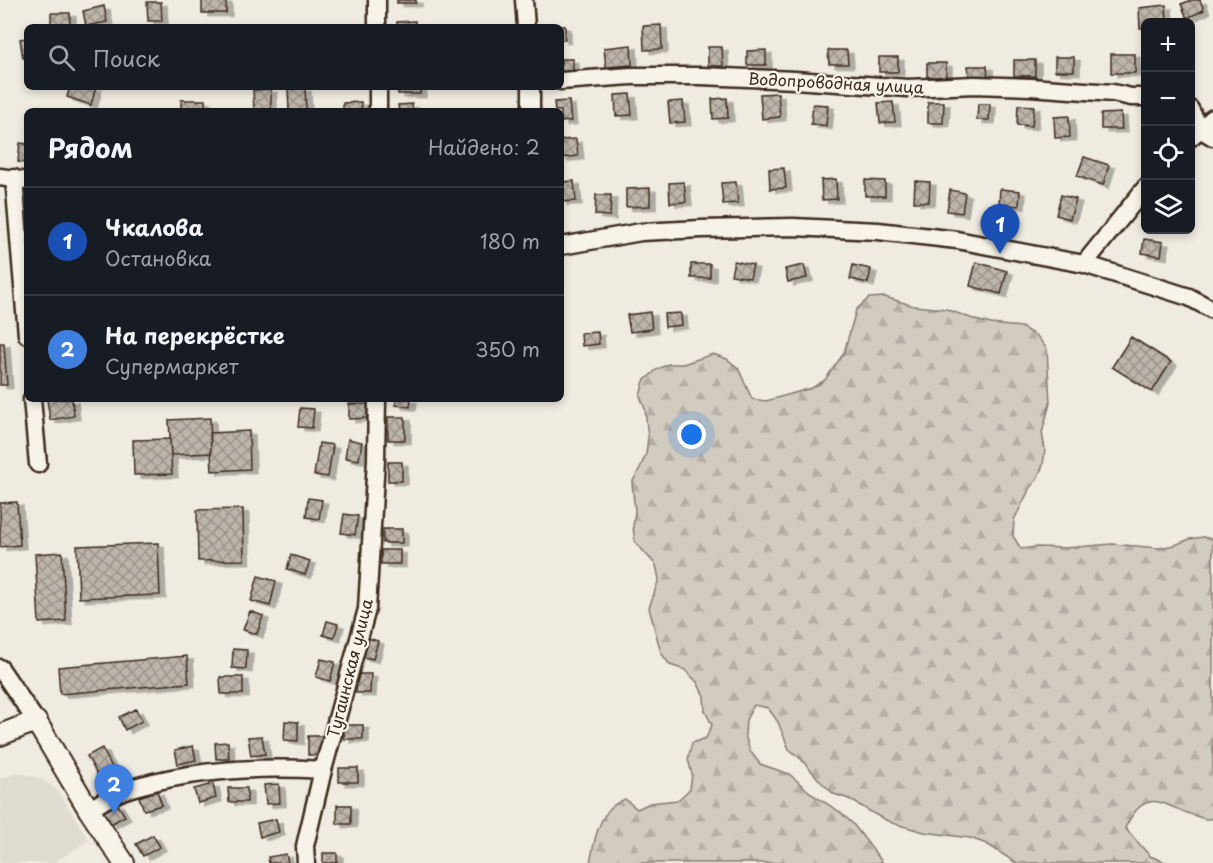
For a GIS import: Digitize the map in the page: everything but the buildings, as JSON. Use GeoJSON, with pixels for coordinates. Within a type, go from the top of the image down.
{"type":"FeatureCollection","features":[{"type":"Feature","properties":{"kind":"street"},"geometry":{"type":"LineString","coordinates":[[377,0],[377,24]]}},
{"type":"Feature","properties":{"kind":"street"},"geometry":{"type":"LineString","coordinates":[[524,0],[526,24]]}},
{"type":"Feature","properties":{"kind":"street","name":"Водопроводная улица"},"geometry":{"type":"LineString","coordinates":[[564,81],[631,76],[701,76],[908,88],[974,85],[1019,87],[1141,97]]}},
{"type":"Feature","properties":{"kind":"street"},"geometry":{"type":"LineString","coordinates":[[378,90],[378,108]]}},
{"type":"Feature","properties":{"kind":"street"},"geometry":{"type":"LineString","coordinates":[[531,90],[531,108]]}},
{"type":"Feature","properties":{"kind":"street"},"geometry":{"type":"LineString","coordinates":[[1195,116],[1204,131]]}},
{"type":"Feature","properties":{"kind":"street"},"geometry":{"type":"LineString","coordinates":[[14,179],[24,299]]}},
{"type":"Feature","properties":{"kind":"street"},"geometry":{"type":"LineString","coordinates":[[1084,264],[1141,193]]}},
{"type":"Feature","properties":{"kind":"street"},"geometry":{"type":"LineString","coordinates":[[564,245],[641,232],[701,229],[793,227],[879,231],[957,240],[1084,264],[1189,297],[1213,310]]}},
{"type":"Feature","properties":{"kind":"street"},"geometry":{"type":"LineString","coordinates":[[32,402],[38,464]]}},
{"type":"Feature","properties":{"kind":"street","name":"Тугаинская улица"},"geometry":{"type":"LineString","coordinates":[[306,863],[305,846],[323,770],[367,609],[377,402]]}},
{"type":"Feature","properties":{"kind":"street"},"geometry":{"type":"LineString","coordinates":[[0,668],[36,721],[89,810],[124,863]]}},
{"type":"Feature","properties":{"kind":"street"},"geometry":{"type":"LineString","coordinates":[[0,735],[36,721]]}},
{"type":"Feature","properties":{"kind":"street"},"geometry":{"type":"LineString","coordinates":[[89,810],[123,791],[183,775],[287,768],[323,770]]}},
{"type":"Feature","properties":{"kind":"shaded area"},"geometry":{"type":"Polygon","coordinates":[[[18,773],[44,781],[58,791],[89,840],[53,863],[0,863],[0,779],[18,773]]]}},
{"type":"Feature","properties":{"kind":"green space"},"geometry":{"type":"Polygon","coordinates":[[[885,297],[914,306],[946,309],[991,324],[1021,327],[1037,336],[1047,349],[1050,403],[1042,433],[1045,449],[1043,465],[1014,520],[1013,536],[1021,549],[1112,544],[1159,548],[1190,539],[1203,537],[1213,539],[1213,818],[1203,818],[1158,802],[1149,802],[1141,806],[1125,828],[1150,856],[1167,863],[1016,863],[987,844],[970,838],[924,832],[892,823],[849,799],[834,794],[789,749],[778,722],[768,708],[754,705],[746,720],[745,735],[750,751],[760,764],[789,774],[813,795],[840,812],[853,824],[883,863],[590,863],[600,825],[614,805],[625,799],[637,809],[650,803],[678,800],[690,789],[692,774],[688,759],[692,743],[706,738],[712,725],[705,711],[704,696],[697,682],[685,670],[670,665],[661,653],[649,608],[659,579],[656,565],[635,542],[632,483],[646,454],[648,438],[645,409],[640,396],[644,381],[656,370],[668,364],[683,364],[713,354],[727,359],[738,368],[752,399],[766,401],[812,388],[825,380],[844,353],[856,310],[869,298],[885,297]]]}},
{"type":"Feature","properties":{"kind":"place","name":"Чкалова"},"geometry":{"type":"Point","coordinates":[1000,254]}},
{"type":"Feature","properties":{"kind":"place","name":"На перекрёстке"},"geometry":{"type":"Point","coordinates":[114,814]}}]}
